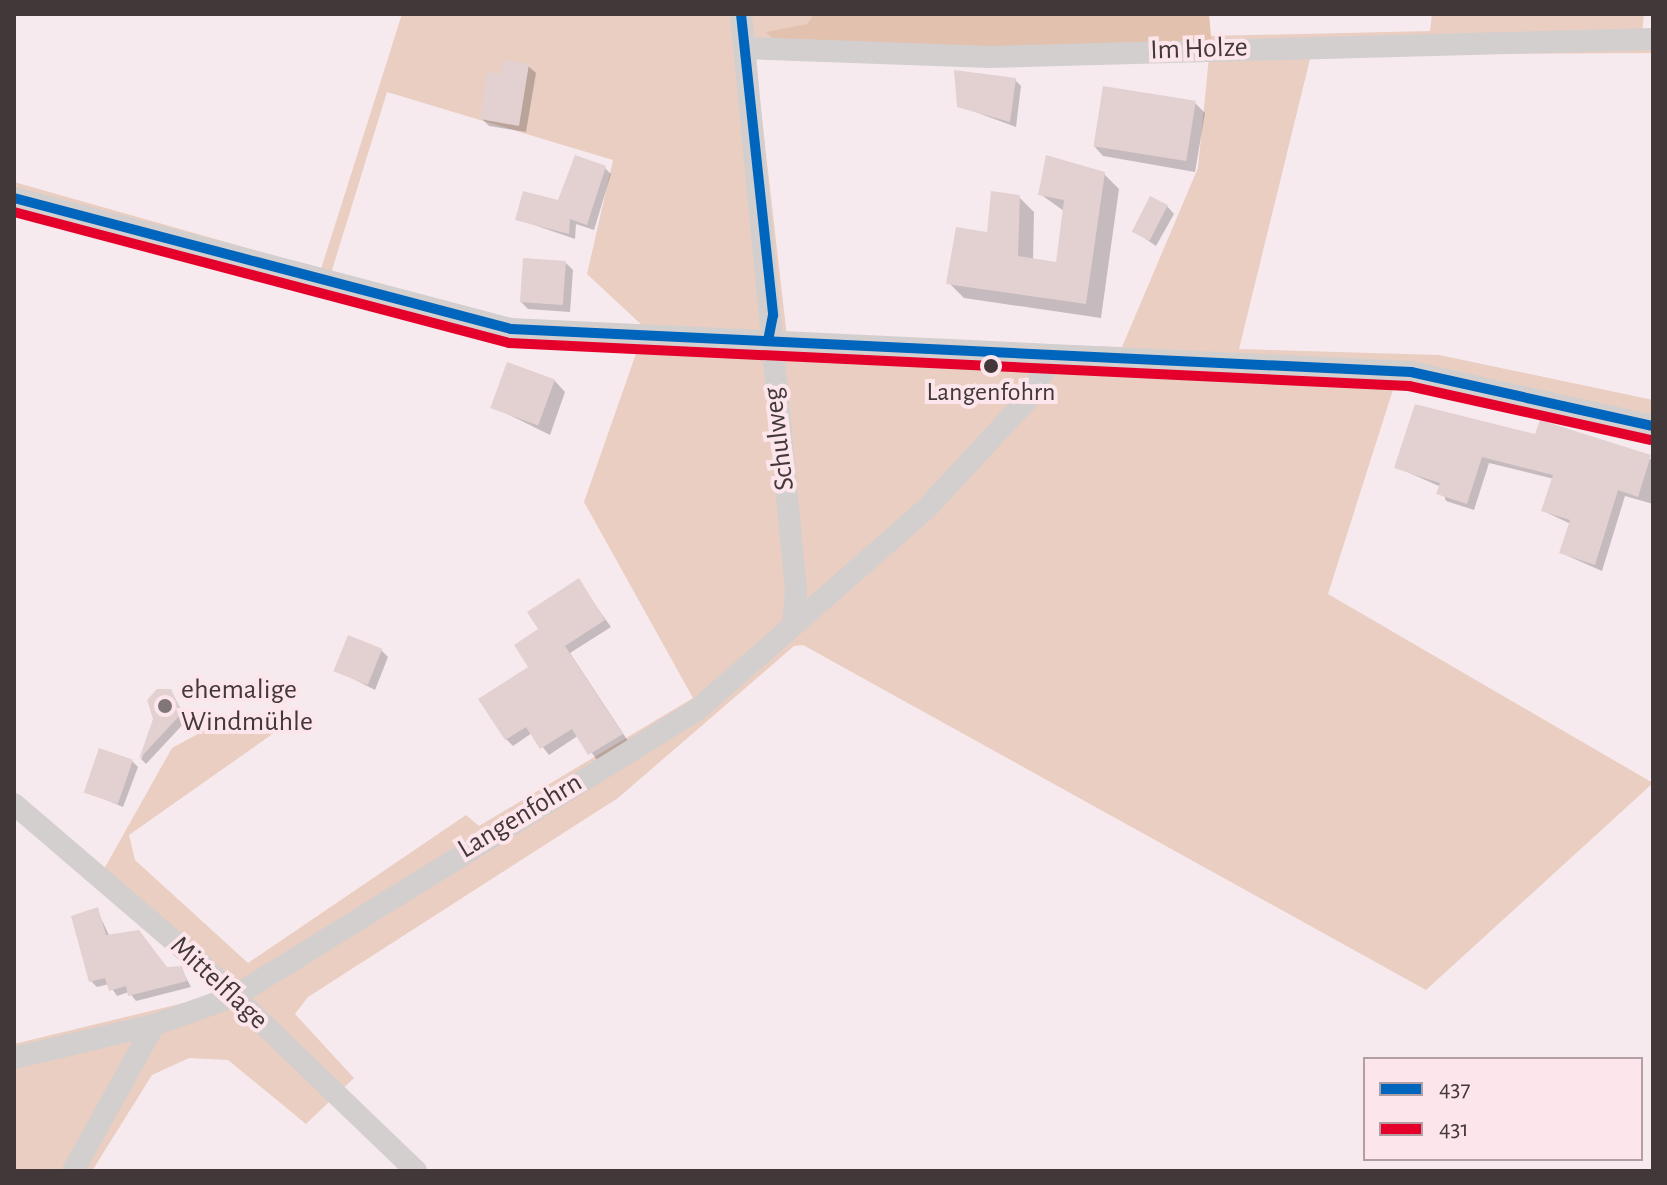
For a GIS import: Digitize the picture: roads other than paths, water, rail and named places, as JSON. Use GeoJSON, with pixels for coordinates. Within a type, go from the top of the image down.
{"type":"FeatureCollection","features":[{"type":"Feature","properties":{"kind":"street","name":"Schulweg"},"geometry":{"type":"LineString","coordinates":[[741,14],[773,315],[768,341],[796,591],[793,626]]}},
{"type":"Feature","properties":{"kind":"street","name":"Im Holze"},"geometry":{"type":"LineString","coordinates":[[745,48],[990,57],[1653,39]]}},
{"type":"Feature","properties":{"kind":"street"},"geometry":{"type":"LineString","coordinates":[[14,198],[511,329],[1411,372],[1653,426]]}},
{"type":"Feature","properties":{"kind":"street","name":"Langenfohrn"},"geometry":{"type":"LineString","coordinates":[[14,1058],[154,1025],[235,996],[697,710],[988,446],[1053,356]]}},
{"type":"Feature","properties":{"kind":"street","name":"Mittelflage"},"geometry":{"type":"LineString","coordinates":[[14,804],[235,996],[416,1171]]}},
{"type":"Feature","properties":{"kind":"street"},"geometry":{"type":"LineString","coordinates":[[73,1171],[154,1025]]}},
{"type":"Feature","properties":{"kind":"place","name":"Langenfohrn"},"geometry":{"type":"Point","coordinates":[991,366]}},
{"type":"Feature","properties":{"kind":"place","name":"ehemalige Windmühle"},"geometry":{"type":"Point","coordinates":[165,706]}}]}
